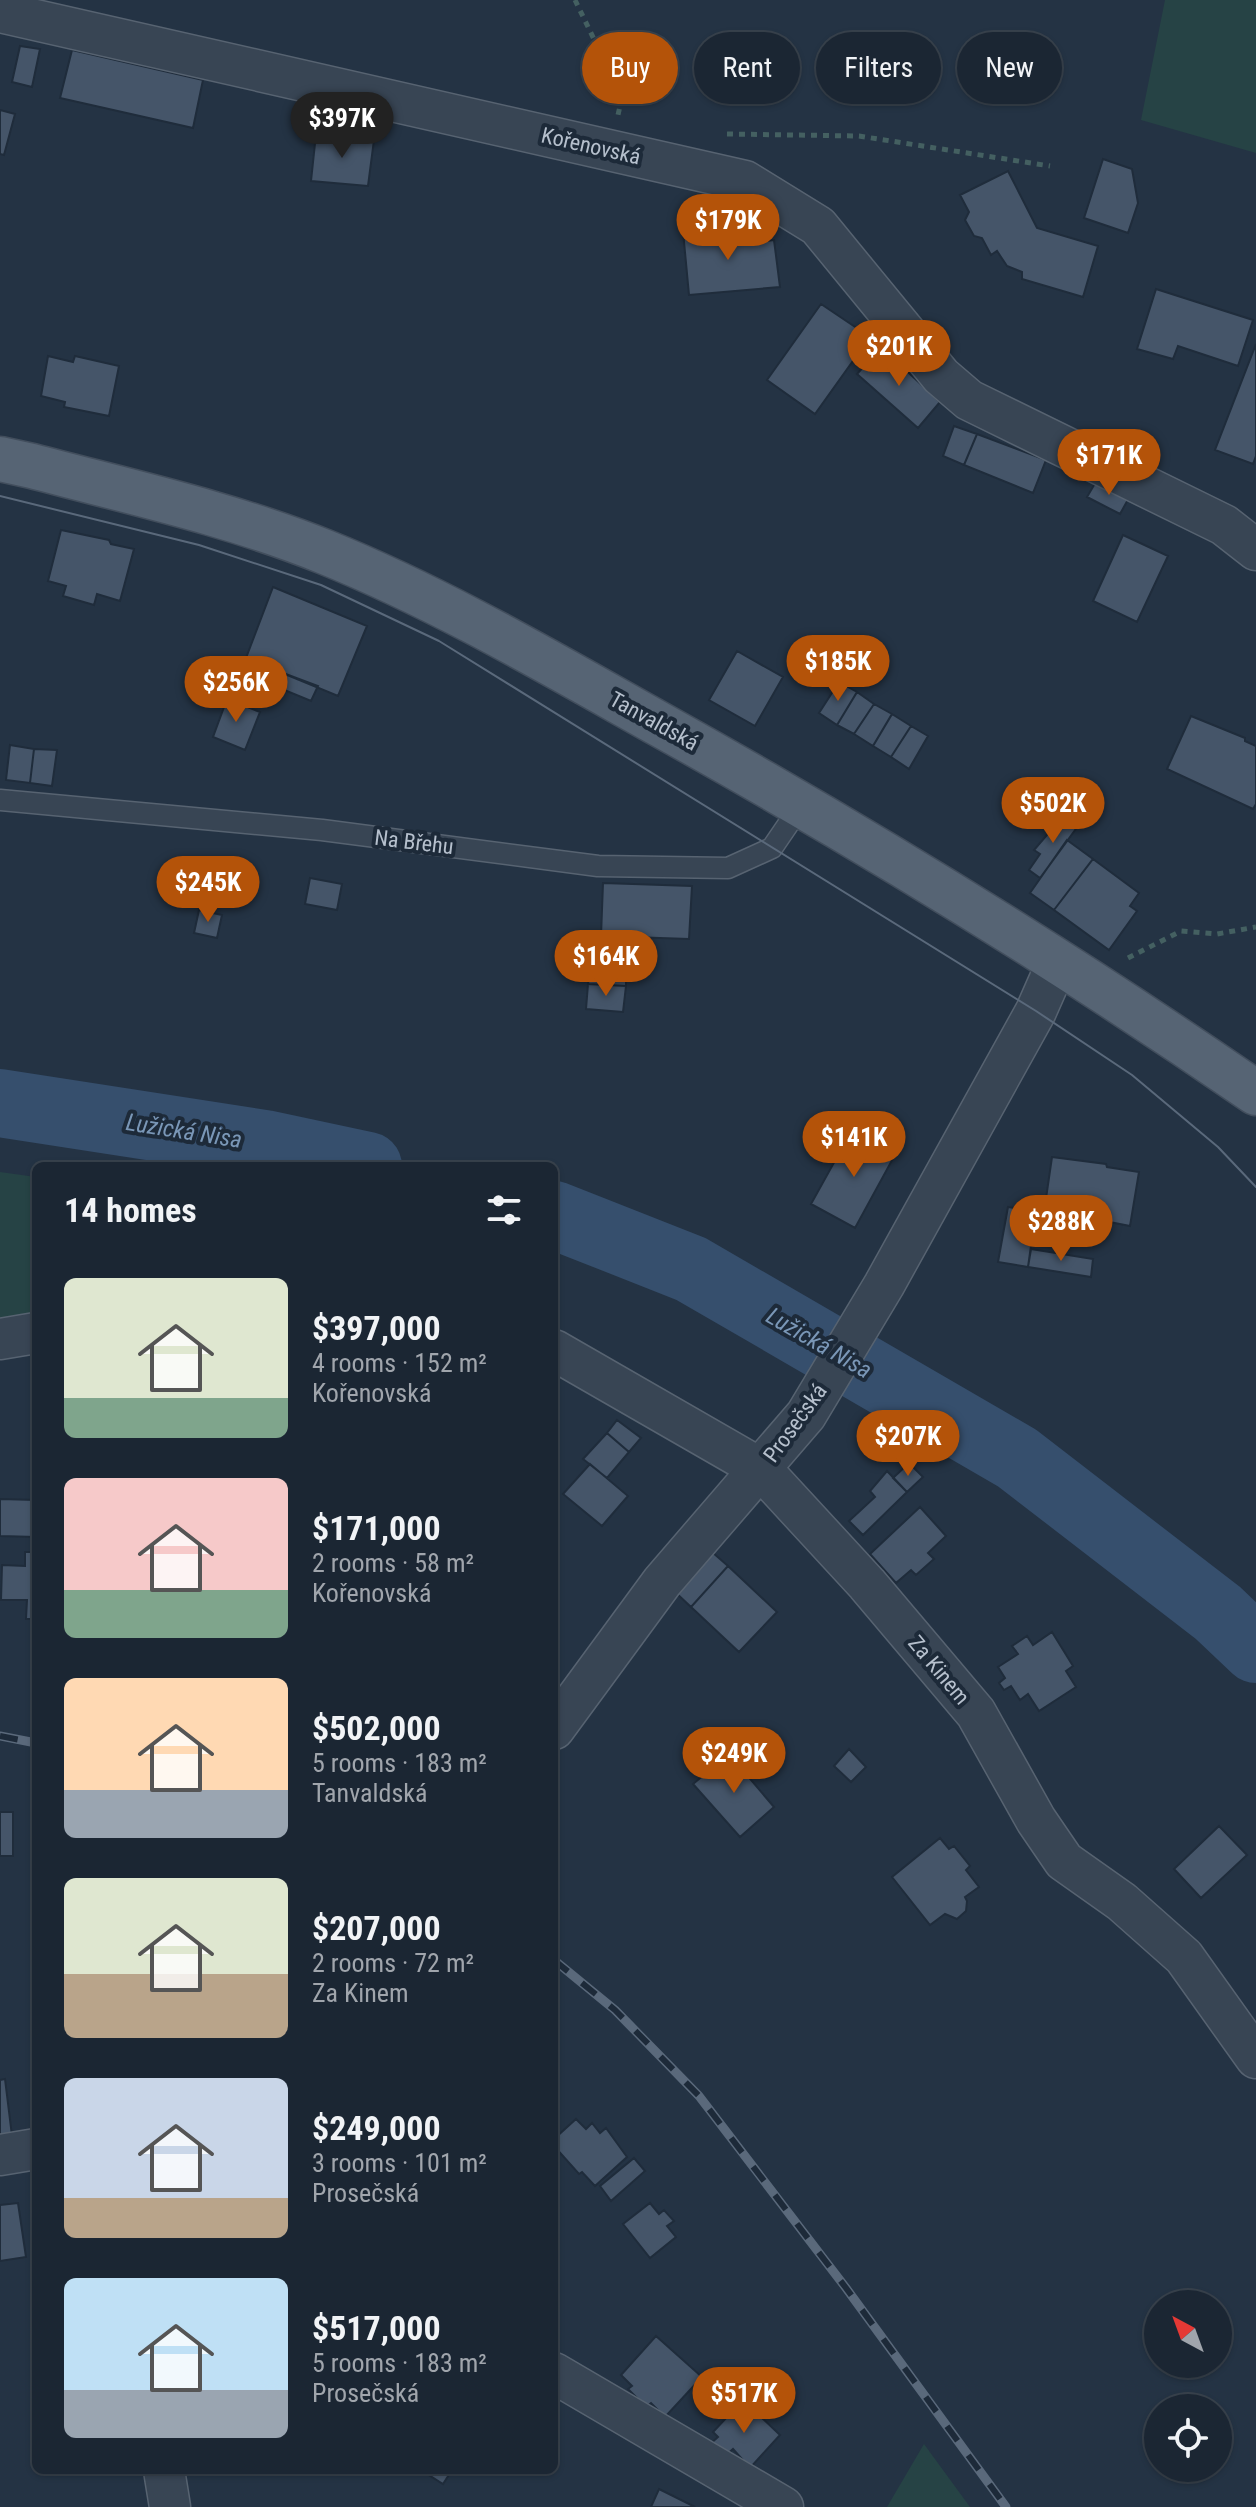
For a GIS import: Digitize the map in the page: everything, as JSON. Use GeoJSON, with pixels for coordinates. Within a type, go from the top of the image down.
{"type":"FeatureCollection","features":[{"type":"Feature","properties":{"kind":"main road","name":"Tanvaldská"},"geometry":{"type":"LineString","coordinates":[[0,459],[262,528],[384,577],[534,654],[802,804],[944,888],[1256,1093]]}},
{"type":"Feature","properties":{"kind":"street","name":"Kořenovská"},"geometry":{"type":"LineString","coordinates":[[0,12],[745,181],[818,226],[941,376],[969,400],[1224,525],[1256,550]]}},
{"type":"Feature","properties":{"kind":"street","name":"Prosečská"},"geometry":{"type":"LineString","coordinates":[[558,1724],[662,1582],[806,1415],[884,1285],[1036,1011],[1058,961]]}},
{"type":"Feature","properties":{"kind":"street"},"geometry":{"type":"LineString","coordinates":[[0,1339],[32,1334]]}},
{"type":"Feature","properties":{"kind":"street","name":"Za Kinem"},"geometry":{"type":"LineString","coordinates":[[558,1352],[761,1469],[867,1584],[976,1713],[1036,1820],[1064,1861],[1122,1902],[1184,1957],[1256,2058]]}},
{"type":"Feature","properties":{"kind":"street"},"geometry":{"type":"LineString","coordinates":[[0,2155],[32,2150]]}},
{"type":"Feature","properties":{"kind":"street"},"geometry":{"type":"LineString","coordinates":[[558,2375],[783,2507]]}},
{"type":"Feature","properties":{"kind":"street"},"geometry":{"type":"LineString","coordinates":[[165,2474],[170,2507]]}},
{"type":"Feature","properties":{"kind":"lane","name":"Na Břehu"},"geometry":{"type":"LineString","coordinates":[[0,800],[322,830],[598,866],[728,868],[772,848],[802,804]]}},
{"type":"Feature","properties":{"kind":"path"},"geometry":{"type":"LineString","coordinates":[[575,0],[622,97],[611,151]]}},
{"type":"Feature","properties":{"kind":"path"},"geometry":{"type":"LineString","coordinates":[[719,134],[859,136],[1050,166]]}},
{"type":"Feature","properties":{"kind":"path"},"geometry":{"type":"LineString","coordinates":[[1116,964],[1181,931],[1217,934],[1256,927]]}},
{"type":"Feature","properties":{"kind":"green space"},"geometry":{"type":"Polygon","coordinates":[[[1165,0],[1256,0],[1256,153],[1141,120],[1165,0]]]}},
{"type":"Feature","properties":{"kind":"green space"},"geometry":{"type":"Polygon","coordinates":[[[0,1172],[32,1176],[32,1320],[0,1325],[0,1172]]]}},
{"type":"Feature","properties":{"kind":"green space"},"geometry":{"type":"Polygon","coordinates":[[[924,2444],[970,2507],[887,2507],[924,2444]]]}},
{"type":"Feature","properties":{"kind":"building"},"geometry":{"type":"Polygon","coordinates":[[[20,46],[40,49],[32,87],[12,82],[20,46]]]}},
{"type":"Feature","properties":{"kind":"building"},"geometry":{"type":"Polygon","coordinates":[[[72,50],[203,80],[193,128],[60,98],[72,50]]]}},
{"type":"Feature","properties":{"kind":"building"},"geometry":{"type":"Polygon","coordinates":[[[0,110],[15,114],[4,155],[0,154],[0,110]]]}},
{"type":"Feature","properties":{"kind":"building"},"geometry":{"type":"Polygon","coordinates":[[[316,134],[374,140],[368,186],[311,181],[316,134]]]}},
{"type":"Feature","properties":{"kind":"building"},"geometry":{"type":"Polygon","coordinates":[[[1103,159],[1132,169],[1138,203],[1128,233],[1084,218],[1103,159]]]}},
{"type":"Feature","properties":{"kind":"building"},"geometry":{"type":"Polygon","coordinates":[[[1008,171],[1037,228],[1098,246],[1083,297],[1022,279],[1022,272],[1007,266],[997,251],[991,255],[982,238],[974,236],[965,220],[969,212],[960,195],[1008,171]]]}},
{"type":"Feature","properties":{"kind":"building"},"geometry":{"type":"Polygon","coordinates":[[[733,225],[736,245],[774,240],[780,287],[689,295],[683,231],[733,225]]]}},
{"type":"Feature","properties":{"kind":"building"},"geometry":{"type":"Polygon","coordinates":[[[1156,289],[1253,320],[1238,366],[1178,346],[1173,359],[1137,349],[1156,289]]]}},
{"type":"Feature","properties":{"kind":"building"},"geometry":{"type":"Polygon","coordinates":[[[821,304],[870,337],[815,414],[767,380],[821,304]]]}},
{"type":"Feature","properties":{"kind":"building"},"geometry":{"type":"Polygon","coordinates":[[[1256,344],[1256,456],[1253,464],[1215,450],[1256,344]]]}},
{"type":"Feature","properties":{"kind":"building"},"geometry":{"type":"Polygon","coordinates":[[[881,347],[940,402],[918,428],[857,374],[881,347]]]}},
{"type":"Feature","properties":{"kind":"building"},"geometry":{"type":"Polygon","coordinates":[[[48,356],[73,362],[75,356],[119,366],[109,416],[64,407],[65,402],[41,396],[48,356]]]}},
{"type":"Feature","properties":{"kind":"building"},"geometry":{"type":"Polygon","coordinates":[[[954,426],[977,434],[964,465],[943,456],[954,426]]]}},
{"type":"Feature","properties":{"kind":"building"},"geometry":{"type":"Polygon","coordinates":[[[977,434],[1046,460],[1033,493],[964,465],[977,434]]]}},
{"type":"Feature","properties":{"kind":"building"},"geometry":{"type":"Polygon","coordinates":[[[1097,480],[1130,496],[1120,514],[1087,497],[1097,480]]]}},
{"type":"Feature","properties":{"kind":"building"},"geometry":{"type":"Polygon","coordinates":[[[61,530],[109,540],[111,544],[134,549],[120,601],[97,594],[94,605],[63,596],[66,586],[48,581],[61,530]]]}},
{"type":"Feature","properties":{"kind":"building"},"geometry":{"type":"Polygon","coordinates":[[[1123,535],[1168,556],[1137,622],[1093,601],[1123,535]]]}},
{"type":"Feature","properties":{"kind":"building"},"geometry":{"type":"Polygon","coordinates":[[[273,587],[367,626],[338,696],[246,658],[273,587]]]}},
{"type":"Feature","properties":{"kind":"building"},"geometry":{"type":"Polygon","coordinates":[[[737,651],[783,677],[755,726],[709,700],[737,651]]]}},
{"type":"Feature","properties":{"kind":"building"},"geometry":{"type":"Polygon","coordinates":[[[283,673],[318,686],[311,701],[277,687],[283,673]]]}},
{"type":"Feature","properties":{"kind":"building"},"geometry":{"type":"Polygon","coordinates":[[[839,682],[857,692],[837,725],[819,713],[839,682]]]}},
{"type":"Feature","properties":{"kind":"building"},"geometry":{"type":"Polygon","coordinates":[[[857,692],[874,704],[854,734],[837,725],[857,692]]]}},
{"type":"Feature","properties":{"kind":"building"},"geometry":{"type":"Polygon","coordinates":[[[227,699],[260,712],[245,750],[213,737],[227,699]]]}},
{"type":"Feature","properties":{"kind":"building"},"geometry":{"type":"Polygon","coordinates":[[[874,704],[892,714],[873,746],[854,734],[874,704]]]}},
{"type":"Feature","properties":{"kind":"building"},"geometry":{"type":"Polygon","coordinates":[[[892,714],[911,726],[891,757],[873,746],[892,714]]]}},
{"type":"Feature","properties":{"kind":"building"},"geometry":{"type":"Polygon","coordinates":[[[1191,716],[1245,738],[1245,741],[1256,746],[1256,804],[1253,809],[1167,769],[1191,716]]]}},
{"type":"Feature","properties":{"kind":"building"},"geometry":{"type":"Polygon","coordinates":[[[911,726],[928,736],[909,769],[891,757],[911,726]]]}},
{"type":"Feature","properties":{"kind":"building"},"geometry":{"type":"Polygon","coordinates":[[[10,745],[34,749],[30,783],[6,780],[10,745]]]}},
{"type":"Feature","properties":{"kind":"building"},"geometry":{"type":"Polygon","coordinates":[[[34,749],[57,750],[52,786],[30,783],[34,749]]]}},
{"type":"Feature","properties":{"kind":"building"},"geometry":{"type":"Polygon","coordinates":[[[1064,815],[1078,826],[1040,878],[1029,870],[1040,854],[1034,850],[1064,815]]]}},
{"type":"Feature","properties":{"kind":"building"},"geometry":{"type":"Polygon","coordinates":[[[1067,840],[1093,859],[1054,910],[1030,893],[1067,840]]]}},
{"type":"Feature","properties":{"kind":"building"},"geometry":{"type":"Polygon","coordinates":[[[1093,859],[1139,893],[1130,906],[1137,911],[1109,950],[1054,910],[1093,859]]]}},
{"type":"Feature","properties":{"kind":"building"},"geometry":{"type":"Polygon","coordinates":[[[310,878],[342,884],[337,910],[305,904],[310,878]]]}},
{"type":"Feature","properties":{"kind":"building"},"geometry":{"type":"Polygon","coordinates":[[[603,883],[692,886],[689,939],[601,936],[603,883]]]}},
{"type":"Feature","properties":{"kind":"building"},"geometry":{"type":"Polygon","coordinates":[[[199,910],[222,915],[217,938],[194,933],[199,910]]]}},
{"type":"Feature","properties":{"kind":"building"},"geometry":{"type":"Polygon","coordinates":[[[590,967],[626,969],[626,986],[588,984],[590,967]]]}},
{"type":"Feature","properties":{"kind":"building"},"geometry":{"type":"Polygon","coordinates":[[[588,984],[626,986],[623,1012],[586,1009],[588,984]]]}},
{"type":"Feature","properties":{"kind":"building"},"geometry":{"type":"Polygon","coordinates":[[[852,1130],[896,1153],[855,1228],[811,1204],[852,1130]]]}},
{"type":"Feature","properties":{"kind":"building"},"geometry":{"type":"Polygon","coordinates":[[[1052,1157],[1139,1172],[1130,1226],[1099,1220],[1097,1231],[1066,1224],[1068,1214],[1044,1212],[1052,1157]]]}},
{"type":"Feature","properties":{"kind":"building"},"geometry":{"type":"Polygon","coordinates":[[[1008,1207],[1036,1211],[1028,1267],[998,1262],[1008,1207]]]}},
{"type":"Feature","properties":{"kind":"building"},"geometry":{"type":"Polygon","coordinates":[[[1031,1249],[1093,1259],[1091,1277],[1028,1267],[1031,1249]]]}},
{"type":"Feature","properties":{"kind":"building"},"geometry":{"type":"Polygon","coordinates":[[[617,1420],[641,1438],[629,1452],[607,1433],[617,1420]]]}},
{"type":"Feature","properties":{"kind":"building"},"geometry":{"type":"Polygon","coordinates":[[[607,1433],[629,1452],[607,1478],[583,1459],[607,1433]]]}},
{"type":"Feature","properties":{"kind":"building"},"geometry":{"type":"Polygon","coordinates":[[[909,1463],[923,1477],[907,1492],[893,1478],[909,1463]]]}},
{"type":"Feature","properties":{"kind":"building"},"geometry":{"type":"Polygon","coordinates":[[[590,1464],[628,1496],[602,1526],[563,1494],[590,1464]]]}},
{"type":"Feature","properties":{"kind":"building"},"geometry":{"type":"Polygon","coordinates":[[[887,1471],[907,1492],[863,1535],[849,1521],[875,1497],[870,1491],[887,1471]]]}},
{"type":"Feature","properties":{"kind":"building"},"geometry":{"type":"Polygon","coordinates":[[[0,1499],[32,1500],[32,1537],[0,1536],[0,1499]]]}},
{"type":"Feature","properties":{"kind":"building"},"geometry":{"type":"Polygon","coordinates":[[[920,1507],[946,1536],[928,1553],[934,1559],[916,1575],[911,1570],[896,1583],[870,1554],[920,1507]]]}},
{"type":"Feature","properties":{"kind":"building"},"geometry":{"type":"Polygon","coordinates":[[[25,1552],[32,1552],[32,1619],[26,1619],[27,1600],[1,1600],[2,1565],[25,1566],[25,1552]]]}},
{"type":"Feature","properties":{"kind":"building"},"geometry":{"type":"Polygon","coordinates":[[[712,1552],[728,1566],[691,1607],[674,1591],[712,1552]]]}},
{"type":"Feature","properties":{"kind":"building"},"geometry":{"type":"Polygon","coordinates":[[[728,1566],[777,1612],[739,1652],[691,1607],[728,1566]]]}},
{"type":"Feature","properties":{"kind":"building"},"geometry":{"type":"Polygon","coordinates":[[[1052,1632],[1073,1666],[1066,1671],[1076,1687],[1039,1711],[1028,1694],[1020,1700],[1011,1686],[1004,1690],[999,1683],[1005,1678],[998,1667],[1018,1654],[1012,1646],[1027,1636],[1033,1645],[1052,1632]]]}},
{"type":"Feature","properties":{"kind":"building"},"geometry":{"type":"Polygon","coordinates":[[[849,1749],[866,1767],[851,1782],[834,1766],[849,1749]]]}},
{"type":"Feature","properties":{"kind":"building"},"geometry":{"type":"Polygon","coordinates":[[[729,1754],[774,1807],[740,1837],[693,1784],[729,1754]]]}},
{"type":"Feature","properties":{"kind":"building"},"geometry":{"type":"Polygon","coordinates":[[[0,1812],[13,1812],[13,1856],[0,1856],[0,1812]]]}},
{"type":"Feature","properties":{"kind":"building"},"geometry":{"type":"Polygon","coordinates":[[[1219,1826],[1247,1855],[1201,1898],[1174,1869],[1219,1826]]]}},
{"type":"Feature","properties":{"kind":"building"},"geometry":{"type":"Polygon","coordinates":[[[940,1838],[949,1849],[954,1846],[970,1866],[966,1870],[979,1887],[965,1897],[966,1911],[957,1919],[945,1914],[930,1925],[892,1877],[940,1838]]]}},
{"type":"Feature","properties":{"kind":"building"},"geometry":{"type":"Polygon","coordinates":[[[5,2079],[12,2136],[0,2138],[0,2080],[5,2079]]]}},
{"type":"Feature","properties":{"kind":"building"},"geometry":{"type":"Polygon","coordinates":[[[576,2119],[586,2129],[592,2123],[600,2133],[606,2128],[627,2157],[595,2186],[582,2172],[579,2174],[558,2150],[558,2135],[576,2119]]]}},
{"type":"Feature","properties":{"kind":"building"},"geometry":{"type":"Polygon","coordinates":[[[634,2158],[645,2171],[611,2201],[600,2186],[634,2158]]]}},
{"type":"Feature","properties":{"kind":"building"},"geometry":{"type":"Polygon","coordinates":[[[18,2203],[26,2257],[0,2261],[0,2205],[18,2203]]]}},
{"type":"Feature","properties":{"kind":"building"},"geometry":{"type":"Polygon","coordinates":[[[650,2203],[659,2214],[664,2210],[674,2221],[667,2226],[676,2237],[650,2258],[623,2224],[650,2203]]]}},
{"type":"Feature","properties":{"kind":"building"},"geometry":{"type":"Polygon","coordinates":[[[656,2336],[702,2377],[665,2417],[651,2403],[646,2407],[628,2389],[632,2386],[621,2375],[656,2336]]]}},
{"type":"Feature","properties":{"kind":"building"},"geometry":{"type":"Polygon","coordinates":[[[743,2400],[780,2435],[750,2468],[733,2449],[723,2458],[709,2445],[718,2437],[713,2432],[743,2400]]]}},
{"type":"Feature","properties":{"kind":"building"},"geometry":{"type":"Polygon","coordinates":[[[427,2474],[449,2474],[443,2484],[427,2474]]]}},
{"type":"Feature","properties":{"kind":"building"},"geometry":{"type":"Polygon","coordinates":[[[659,2489],[695,2507],[651,2507],[659,2489]]]}},
{"type":"Feature","properties":{"kind":"waterway","name":"Lužická Nisa"},"geometry":{"type":"LineString","coordinates":[[0,1103],[265,1144],[349,1162]]}},
{"type":"Feature","properties":{"kind":"waterway","name":"Lužická Nisa"},"geometry":{"type":"LineString","coordinates":[[558,1217],[691,1269],[1017,1458],[1218,1613],[1256,1649]]}},
{"type":"Feature","properties":{"kind":"tram line"},"geometry":{"type":"LineString","coordinates":[[0,496],[199,545],[321,585],[439,641],[1036,1011],[1132,1075],[1218,1147],[1256,1187]]}},
{"type":"Feature","properties":{"kind":"railway"},"geometry":{"type":"LineString","coordinates":[[0,1736],[32,1742]]}},
{"type":"Feature","properties":{"kind":"railway"},"geometry":{"type":"LineString","coordinates":[[558,1963],[615,2010],[699,2096],[846,2288],[1006,2507]]}}]}
